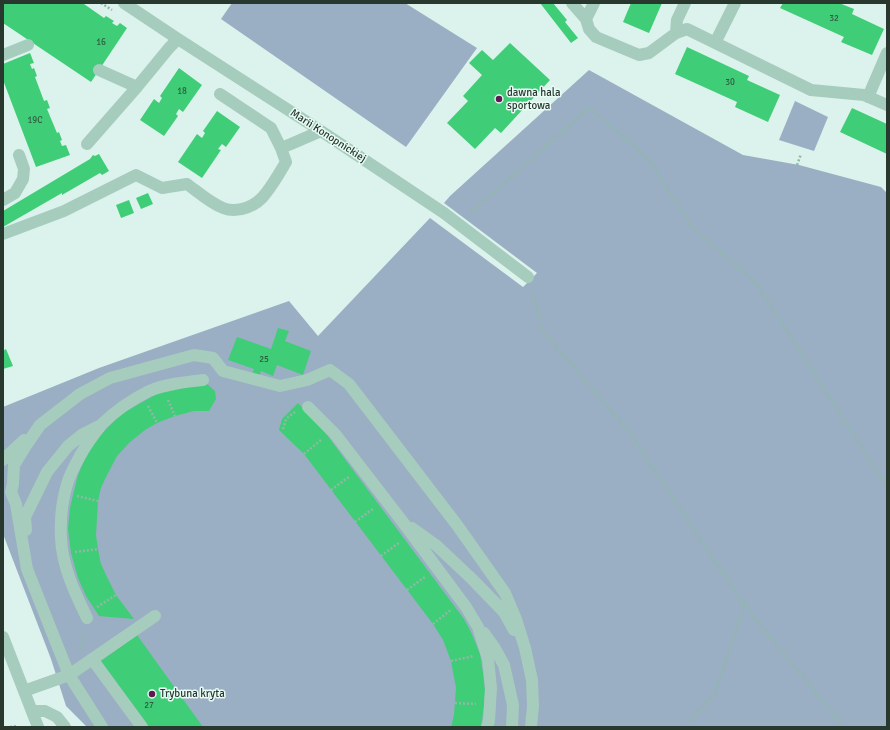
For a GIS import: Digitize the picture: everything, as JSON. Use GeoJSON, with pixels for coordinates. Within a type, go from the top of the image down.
{"type":"FeatureCollection","features":[{"type":"Feature","properties":{"kind":"street","name":"Marii Konopnickiej"},"geometry":{"type":"LineString","coordinates":[[124,3],[444,213],[528,277]]}},
{"type":"Feature","properties":{"kind":"street"},"geometry":{"type":"LineString","coordinates":[[572,3],[586,20],[589,28],[596,37],[639,55],[649,53],[676,33],[687,29],[811,90],[864,95],[887,105]]}},
{"type":"Feature","properties":{"kind":"street"},"geometry":{"type":"LineString","coordinates":[[586,20],[594,3]]}},
{"type":"Feature","properties":{"kind":"street"},"geometry":{"type":"LineString","coordinates":[[676,33],[677,20],[685,3]]}},
{"type":"Feature","properties":{"kind":"street"},"geometry":{"type":"LineString","coordinates":[[715,43],[734,3]]}},
{"type":"Feature","properties":{"kind":"street"},"geometry":{"type":"LineString","coordinates":[[87,144],[178,39]]}},
{"type":"Feature","properties":{"kind":"street"},"geometry":{"type":"LineString","coordinates":[[3,55],[28,45]]}},
{"type":"Feature","properties":{"kind":"street"},"geometry":{"type":"LineString","coordinates":[[868,97],[887,53]]}},
{"type":"Feature","properties":{"kind":"street"},"geometry":{"type":"LineString","coordinates":[[99,70],[137,87]]}},
{"type":"Feature","properties":{"kind":"street"},"geometry":{"type":"LineString","coordinates":[[3,234],[64,211],[136,175],[162,188],[187,184],[212,202],[224,208],[235,210],[247,208],[257,202],[266,194],[286,162],[271,128],[220,94]]}},
{"type":"Feature","properties":{"kind":"street"},"geometry":{"type":"LineString","coordinates":[[281,148],[321,131]]}},
{"type":"Feature","properties":{"kind":"street"},"geometry":{"type":"LineString","coordinates":[[3,200],[15,193],[23,179],[24,169],[19,155]]}},
{"type":"Feature","properties":{"kind":"street"},"geometry":{"type":"LineString","coordinates":[[3,460],[40,425],[80,394],[110,378],[194,355],[212,358],[223,371],[280,386],[307,380],[330,370],[349,384],[457,525],[505,594],[516,619],[525,648],[532,680],[534,706],[531,727]]}},
{"type":"Feature","properties":{"kind":"street"},"geometry":{"type":"LineString","coordinates":[[90,613],[70,580],[63,555],[61,538],[60,520],[62,504],[67,483],[74,467],[86,446],[102,424],[115,412],[132,401],[163,386],[203,380]]}},
{"type":"Feature","properties":{"kind":"street"},"geometry":{"type":"LineString","coordinates":[[304,409],[335,434],[402,521],[494,647],[504,665],[513,705],[512,727]]}},
{"type":"Feature","properties":{"kind":"street"},"geometry":{"type":"LineString","coordinates":[[27,569],[25,517],[47,472],[68,446],[83,434],[102,424]]}},
{"type":"Feature","properties":{"kind":"street"},"geometry":{"type":"LineString","coordinates":[[40,425],[14,465],[11,492],[16,504],[27,569],[69,675],[102,727]]}},
{"type":"Feature","properties":{"kind":"street"},"geometry":{"type":"LineString","coordinates":[[402,521],[437,546],[504,612],[525,648]]}},
{"type":"Feature","properties":{"kind":"street"},"geometry":{"type":"LineString","coordinates":[[24,691],[69,675],[155,616]]}},
{"type":"Feature","properties":{"kind":"street"},"geometry":{"type":"LineString","coordinates":[[478,627],[488,659],[491,688],[489,721],[487,727]]}},
{"type":"Feature","properties":{"kind":"street"},"geometry":{"type":"LineString","coordinates":[[3,637],[38,727]]}},
{"type":"Feature","properties":{"kind":"street"},"geometry":{"type":"LineString","coordinates":[[92,659],[142,727]]}},
{"type":"Feature","properties":{"kind":"street"},"geometry":{"type":"LineString","coordinates":[[32,711],[45,711],[57,717],[65,727]]}},
{"type":"Feature","properties":{"kind":"path"},"geometry":{"type":"LineString","coordinates":[[459,224],[589,108],[647,157],[691,226],[757,284],[887,487]]}},
{"type":"Feature","properties":{"kind":"path"},"geometry":{"type":"LineString","coordinates":[[797,165],[801,154]]}},
{"type":"Feature","properties":{"kind":"path"},"geometry":{"type":"LineString","coordinates":[[528,277],[543,331],[628,430],[744,606],[844,727]]}},
{"type":"Feature","properties":{"kind":"path"},"geometry":{"type":"LineString","coordinates":[[167,396],[175,416]]}},
{"type":"Feature","properties":{"kind":"path"},"geometry":{"type":"LineString","coordinates":[[145,400],[157,423]]}},
{"type":"Feature","properties":{"kind":"path"},"geometry":{"type":"LineString","coordinates":[[283,429],[286,419],[295,412],[304,409]]}},
{"type":"Feature","properties":{"kind":"path"},"geometry":{"type":"LineString","coordinates":[[304,454],[327,435]]}},
{"type":"Feature","properties":{"kind":"path"},"geometry":{"type":"LineString","coordinates":[[331,490],[355,472]]}},
{"type":"Feature","properties":{"kind":"path"},"geometry":{"type":"LineString","coordinates":[[73,495],[98,500]]}},
{"type":"Feature","properties":{"kind":"path"},"geometry":{"type":"LineString","coordinates":[[355,522],[379,505]]}},
{"type":"Feature","properties":{"kind":"path"},"geometry":{"type":"LineString","coordinates":[[382,556],[404,538]]}},
{"type":"Feature","properties":{"kind":"path"},"geometry":{"type":"LineString","coordinates":[[71,553],[98,549]]}},
{"type":"Feature","properties":{"kind":"path"},"geometry":{"type":"LineString","coordinates":[[407,590],[430,573]]}},
{"type":"Feature","properties":{"kind":"path"},"geometry":{"type":"LineString","coordinates":[[81,652],[90,613],[116,595]]}},
{"type":"Feature","properties":{"kind":"path"},"geometry":{"type":"LineString","coordinates":[[433,624],[456,606]]}},
{"type":"Feature","properties":{"kind":"path"},"geometry":{"type":"LineString","coordinates":[[684,727],[714,695],[744,606]]}},
{"type":"Feature","properties":{"kind":"path"},"geometry":{"type":"LineString","coordinates":[[451,661],[480,654]]}},
{"type":"Feature","properties":{"kind":"path"},"geometry":{"type":"LineString","coordinates":[[455,703],[477,704]]}},
{"type":"Feature","properties":{"kind":"path"},"geometry":{"type":"LineString","coordinates":[[10,727],[17,726]]}},
{"type":"Feature","properties":{"kind":"shaded area"},"geometry":{"type":"Polygon","coordinates":[[[232,3],[405,3],[477,48],[406,147],[221,19],[232,3]]]}},
{"type":"Feature","properties":{"kind":"shaded area"},"geometry":{"type":"Polygon","coordinates":[[[589,70],[743,155],[799,165],[881,187],[887,193],[887,727],[87,727],[66,706],[51,659],[3,534],[3,407],[99,368],[289,301],[318,336],[430,218],[523,287],[537,273],[444,203],[589,70]]]}},
{"type":"Feature","properties":{"kind":"shaded area"},"geometry":{"type":"Polygon","coordinates":[[[795,101],[828,117],[814,151],[779,140],[795,101]]]}},
{"type":"Feature","properties":{"kind":"building"},"geometry":{"type":"Polygon","coordinates":[[[3,3],[84,3],[104,18],[106,16],[114,21],[112,23],[117,26],[120,23],[127,28],[91,82],[3,23],[3,3]]]}},
{"type":"Feature","properties":{"kind":"building"},"geometry":{"type":"Polygon","coordinates":[[[540,3],[553,3],[567,20],[565,22],[578,38],[571,43],[540,3]]]}},
{"type":"Feature","properties":{"kind":"building"},"geometry":{"type":"Polygon","coordinates":[[[631,3],[662,3],[649,33],[623,22],[631,3]]]}},
{"type":"Feature","properties":{"kind":"building"},"geometry":{"type":"Polygon","coordinates":[[[783,3],[839,3],[854,9],[852,14],[884,29],[872,55],[841,42],[844,37],[780,8],[783,3]]]}},
{"type":"Feature","properties":{"kind":"building","name":"dawna hala sportowa"},"geometry":{"type":"Polygon","coordinates":[[[510,43],[550,80],[501,133],[495,128],[475,149],[447,123],[468,101],[463,96],[482,75],[469,63],[482,50],[493,60],[510,43]]]}},
{"type":"Feature","properties":{"kind":"building"},"geometry":{"type":"Polygon","coordinates":[[[687,47],[749,76],[747,80],[780,95],[768,122],[735,107],[737,102],[675,74],[687,47]]]}},
{"type":"Feature","properties":{"kind":"building"},"geometry":{"type":"Polygon","coordinates":[[[30,53],[34,63],[30,64],[32,69],[34,68],[37,76],[35,77],[44,101],[47,100],[50,108],[47,109],[57,133],[59,132],[62,140],[60,141],[62,146],[66,145],[70,155],[36,167],[3,80],[3,64],[30,53]]]}},
{"type":"Feature","properties":{"kind":"building"},"geometry":{"type":"Polygon","coordinates":[[[179,68],[202,85],[183,112],[179,109],[176,114],[178,116],[164,136],[140,120],[154,99],[159,103],[162,98],[160,96],[179,68]]]}},
{"type":"Feature","properties":{"kind":"building"},"geometry":{"type":"Polygon","coordinates":[[[852,108],[887,124],[887,154],[840,132],[852,108]]]}},
{"type":"Feature","properties":{"kind":"building"},"geometry":{"type":"Polygon","coordinates":[[[217,111],[240,127],[226,147],[222,144],[218,149],[221,150],[202,178],[178,162],[197,134],[202,138],[205,133],[203,131],[217,111]]]}},
{"type":"Feature","properties":{"kind":"building"},"geometry":{"type":"Polygon","coordinates":[[[99,154],[109,171],[102,175],[100,173],[62,195],[62,193],[3,227],[3,211],[90,159],[93,155],[95,156],[99,154]]]}},
{"type":"Feature","properties":{"kind":"building"},"geometry":{"type":"Polygon","coordinates":[[[148,193],[153,204],[141,209],[136,198],[148,193]]]}},
{"type":"Feature","properties":{"kind":"building"},"geometry":{"type":"Polygon","coordinates":[[[129,200],[134,213],[121,218],[116,205],[129,200]]]}},
{"type":"Feature","properties":{"kind":"building"},"geometry":{"type":"Polygon","coordinates":[[[278,328],[289,331],[285,341],[311,351],[303,375],[277,365],[273,376],[261,371],[259,377],[252,374],[254,369],[228,360],[237,337],[271,349],[278,328]]]}},
{"type":"Feature","properties":{"kind":"building"},"geometry":{"type":"Polygon","coordinates":[[[6,349],[13,366],[3,369],[3,351],[6,349]]]}},
{"type":"Feature","properties":{"kind":"building"},"geometry":{"type":"Polygon","coordinates":[[[206,383],[215,391],[216,399],[209,411],[194,411],[175,416],[157,423],[145,430],[130,442],[117,456],[105,479],[98,501],[96,535],[101,564],[116,595],[134,619],[99,616],[86,596],[78,578],[71,553],[68,529],[73,495],[78,475],[85,458],[95,441],[123,413],[164,390],[206,383]]]}},
{"type":"Feature","properties":{"kind":"building"},"geometry":{"type":"Polygon","coordinates":[[[298,403],[327,435],[464,619],[480,654],[483,673],[485,691],[481,727],[451,727],[454,715],[456,688],[451,661],[443,640],[433,624],[304,454],[279,430],[282,419],[298,403]]]}},
{"type":"Feature","properties":{"kind":"building","name":"Trybuna kryta"},"geometry":{"type":"Polygon","coordinates":[[[137,635],[203,727],[149,727],[101,661],[137,635]]]}},
{"type":"Feature","properties":{"kind":"place","name":"dawna hala sportowa"},"geometry":{"type":"Point","coordinates":[499,99]}},
{"type":"Feature","properties":{"kind":"place","name":"Trybuna kryta"},"geometry":{"type":"Point","coordinates":[152,694]}}]}
